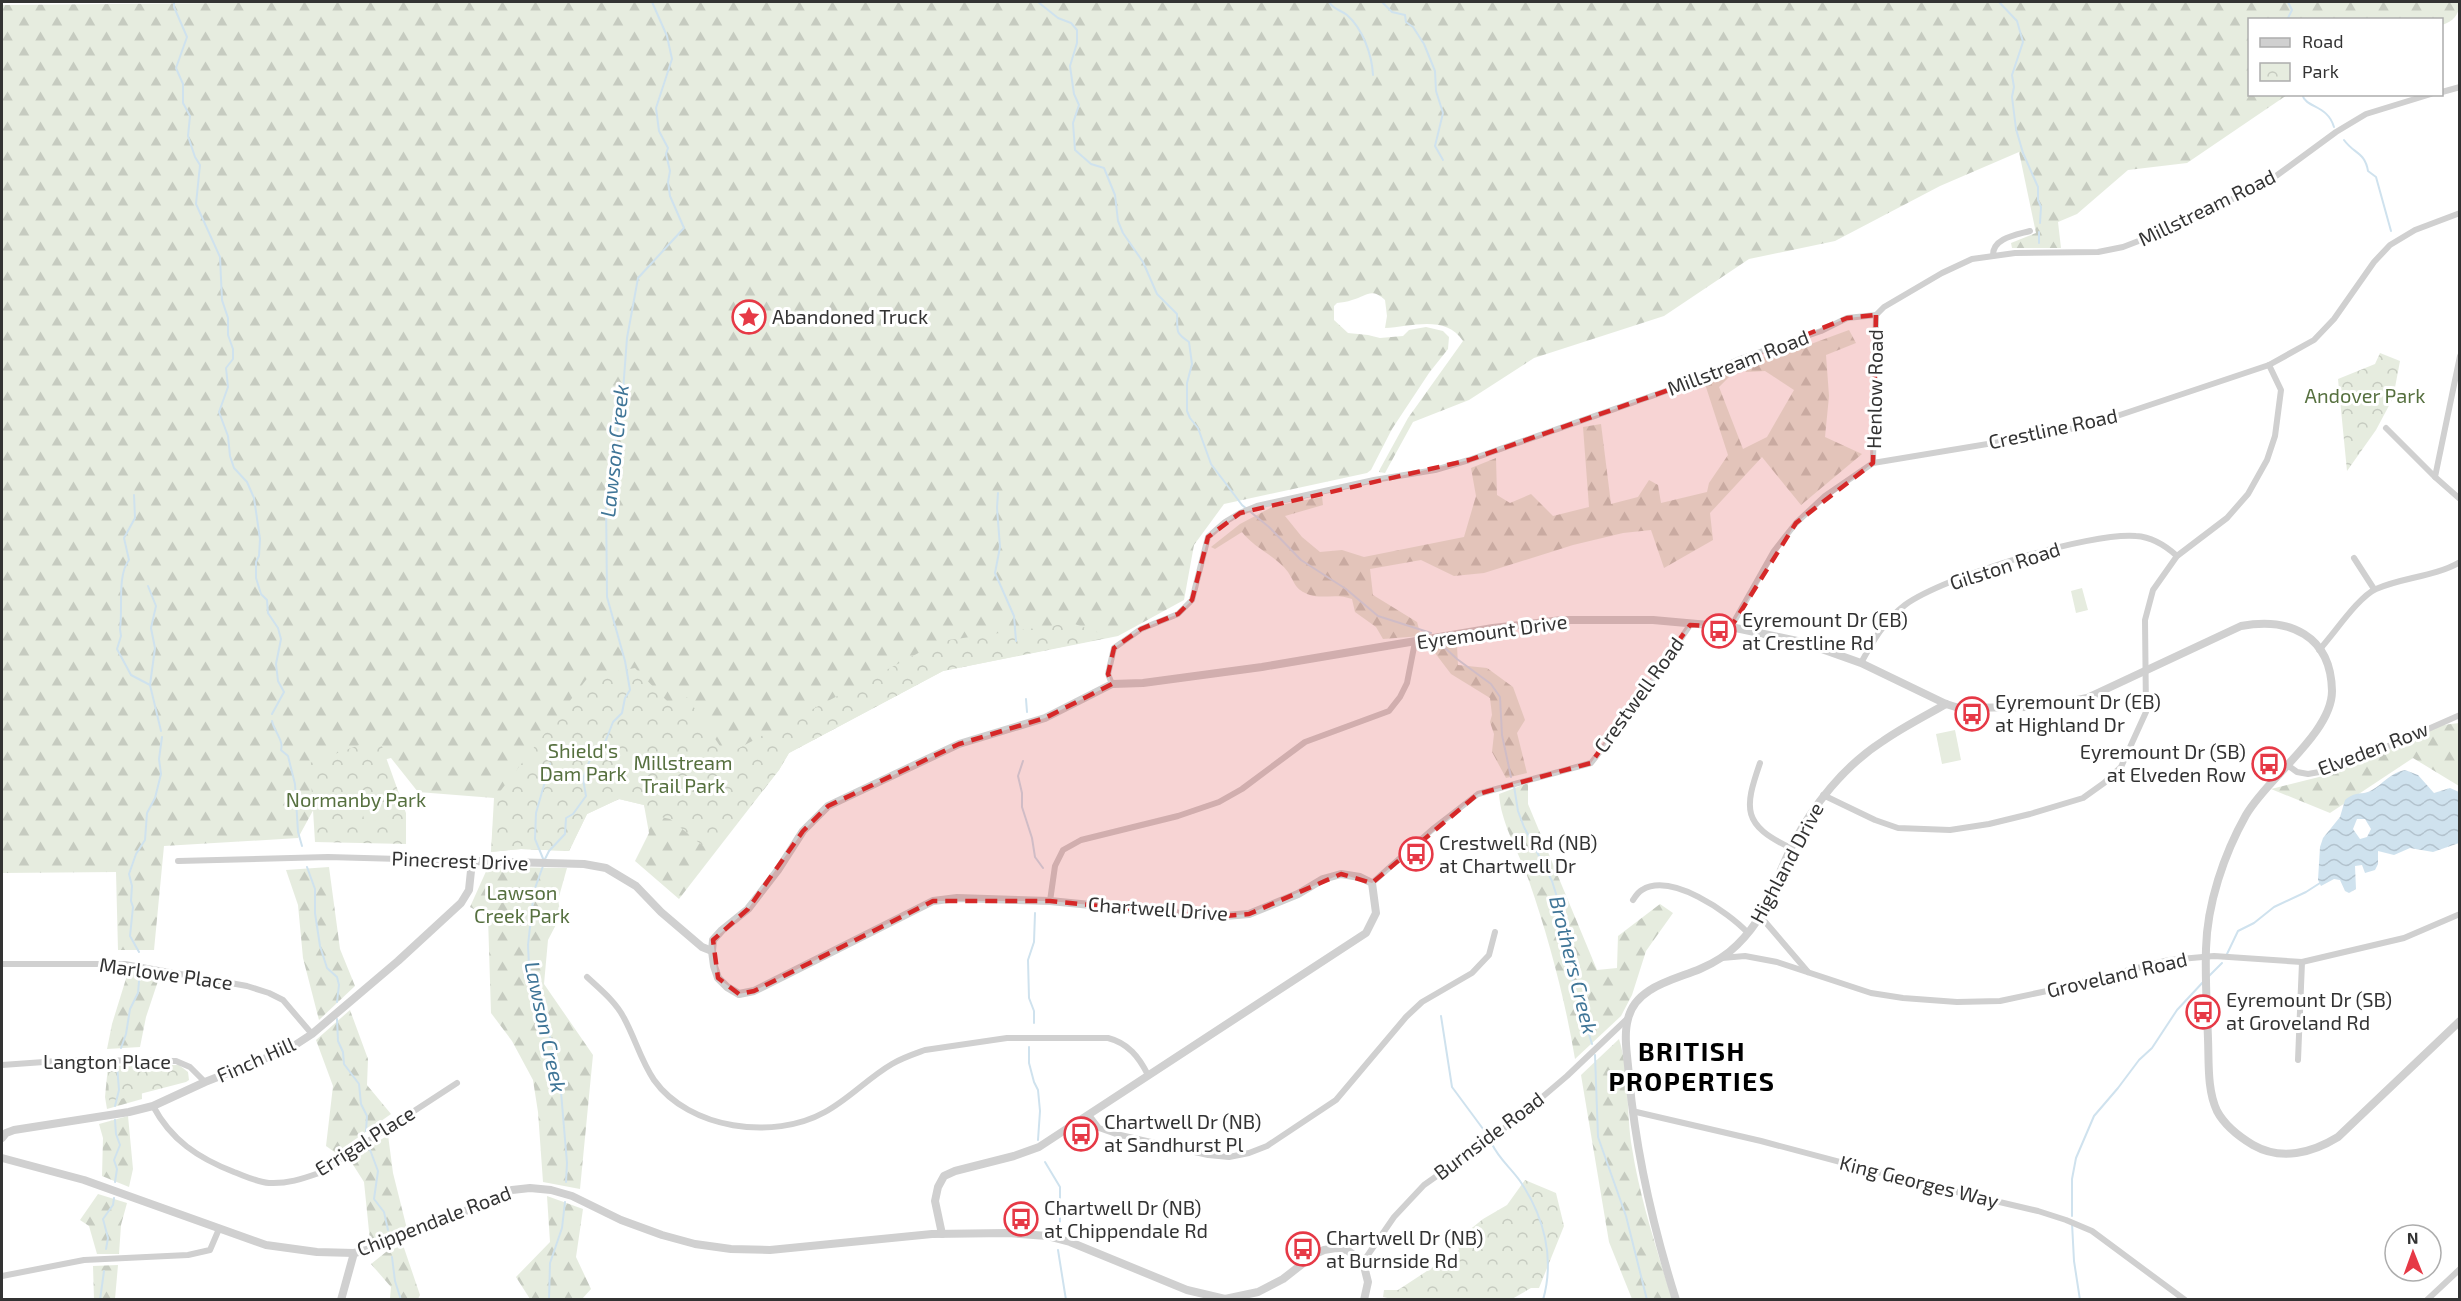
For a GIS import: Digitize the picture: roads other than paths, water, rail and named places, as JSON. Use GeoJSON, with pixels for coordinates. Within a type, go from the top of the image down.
{"type":"FeatureCollection","features":[{"type":"Feature","properties":{"kind":"street"},"geometry":{"type":"LineString","coordinates":[[2443,92],[2460,87]]}},
{"type":"Feature","properties":{"kind":"street","name":"Millstream Road"},"geometry":{"type":"LineString","coordinates":[[1112,684],[1108,675],[1114,648],[1141,629],[1178,614],[1192,600],[1208,537],[1240,513],[1257,506],[1374,480],[1435,470],[1469,460],[1683,385],[1740,359],[1821,331],[1847,318],[1876,315],[1884,307],[1951,268],[1972,259],[2031,252],[2087,253],[2123,247],[2188,221],[2248,192],[2285,170],[2336,132],[2366,114],[2424,96]]}},
{"type":"Feature","properties":{"kind":"street","name":"Crestline Road"},"geometry":{"type":"LineString","coordinates":[[1731,627],[1774,551],[1796,523],[1825,496],[1873,463],[2047,434],[2093,424],[2269,365],[2314,340],[2334,319],[2374,262],[2390,245],[2415,230],[2460,213]]}},
{"type":"Feature","properties":{"kind":"street"},"geometry":{"type":"LineString","coordinates":[[1993,255],[1998,242],[2030,231]]}},
{"type":"Feature","properties":{"kind":"street","name":"Henlow Road"},"geometry":{"type":"LineString","coordinates":[[1873,463],[1876,315]]}},
{"type":"Feature","properties":{"kind":"street"},"geometry":{"type":"LineString","coordinates":[[2435,477],[2460,356]]}},
{"type":"Feature","properties":{"kind":"street"},"geometry":{"type":"LineString","coordinates":[[1823,795],[1875,820],[1898,828],[1950,830],[1989,824],[2083,798],[2121,767],[2140,730],[2146,712],[2145,620],[2148,604],[2158,583],[2177,556],[2227,518],[2248,494],[2267,460],[2275,436],[2281,390],[2269,365]]}},
{"type":"Feature","properties":{"kind":"street"},"geometry":{"type":"LineString","coordinates":[[2386,428],[2460,499]]}},
{"type":"Feature","properties":{"kind":"street","name":"Gilston Road"},"geometry":{"type":"LineString","coordinates":[[1861,663],[1882,627],[1905,605],[1938,587],[1985,569],[2059,547],[2120,535],[2154,540],[2177,556]]}},
{"type":"Feature","properties":{"kind":"street"},"geometry":{"type":"LineString","coordinates":[[2354,558],[2374,589]]}},
{"type":"Feature","properties":{"kind":"street"},"geometry":{"type":"LineString","coordinates":[[2319,650],[2352,610],[2374,589],[2410,580],[2460,562]]}},
{"type":"Feature","properties":{"kind":"street","name":"Eyremount Drive"},"geometry":{"type":"LineString","coordinates":[[1112,684],[1143,683],[1262,667],[1493,628],[1562,620],[1653,620],[1731,627],[1802,642],[1861,663],[1946,704],[1959,708],[1994,709],[2059,704],[2087,698],[2241,626],[2262,622],[2287,625],[2313,640],[2325,660],[2332,691],[2330,709],[2318,728],[2247,813],[2217,886],[2209,921],[2206,956],[2210,1086],[2217,1110],[2237,1136],[2270,1152],[2303,1153],[2315,1150],[2338,1137],[2460,1021]]}},
{"type":"Feature","properties":{"kind":"street","name":"Crestwell Road"},"geometry":{"type":"LineString","coordinates":[[1372,883],[1434,828],[1478,794],[1591,763],[1634,708],[1690,625]]}},
{"type":"Feature","properties":{"kind":"street"},"geometry":{"type":"LineString","coordinates":[[1050,901],[1055,866],[1063,850],[1081,840],[1178,816],[1219,802],[1242,789],[1305,742],[1389,711],[1407,683],[1415,642]]}},
{"type":"Feature","properties":{"kind":"street"},"geometry":{"type":"LineString","coordinates":[[712,951],[713,940],[748,909],[778,870],[803,831],[828,806],[959,744],[1045,718],[1112,684]]}},
{"type":"Feature","properties":{"kind":"street","name":"Highland Drive"},"geometry":{"type":"LineString","coordinates":[[1627,1019],[1632,1007],[1654,987],[1722,958],[1748,933],[1761,917],[1791,848],[1823,795],[1860,759],[1883,741],[1946,704]]}},
{"type":"Feature","properties":{"kind":"street","name":"Elveden Row"},"geometry":{"type":"LineString","coordinates":[[2286,764],[2297,772],[2308,774],[2325,771],[2460,715]]}},
{"type":"Feature","properties":{"kind":"street"},"geometry":{"type":"LineString","coordinates":[[1760,763],[1749,798],[1750,812],[1759,827],[1778,842],[1791,848]]}},
{"type":"Feature","properties":{"kind":"street","name":"Pinecrest Drive"},"geometry":{"type":"LineString","coordinates":[[178,861],[328,857],[563,864],[606,868],[636,886],[661,912],[702,947],[712,951]]}},
{"type":"Feature","properties":{"kind":"street","name":"Finch Hill"},"geometry":{"type":"LineString","coordinates":[[2,1138],[6,1132],[14,1130],[129,1112],[153,1106],[205,1082],[289,1049],[312,1034],[398,961],[461,903],[469,890],[472,861]]}},
{"type":"Feature","properties":{"kind":"street","name":"Chartwell Drive"},"geometry":{"type":"LineString","coordinates":[[712,951],[718,978],[739,994],[754,991],[933,901],[957,898],[1050,901],[1213,917],[1249,914],[1298,894],[1323,879],[1341,874],[1360,877],[1372,883]]}},
{"type":"Feature","properties":{"kind":"street"},"geometry":{"type":"LineString","coordinates":[[1364,1299],[1368,1282],[1363,1262],[1347,1250],[1336,1248],[1324,1250],[1315,1254],[1283,1279],[1258,1292],[1225,1299],[1187,1290],[1070,1242],[1047,1236],[1008,1233],[942,1233],[935,1201],[938,1187],[944,1176],[1039,1147],[1366,933],[1376,913],[1372,883]]}},
{"type":"Feature","properties":{"kind":"street"},"geometry":{"type":"LineString","coordinates":[[1633,900],[1641,890],[1658,884],[1681,890],[1712,904],[1736,921],[1748,933]]}},
{"type":"Feature","properties":{"kind":"street","name":"Groveland Road"},"geometry":{"type":"LineString","coordinates":[[1722,958],[1745,956],[1760,958],[1870,993],[1903,998],[1956,1002],[2000,1000],[2057,989],[2169,960],[2206,956],[2302,962],[2404,938],[2460,914]]}},
{"type":"Feature","properties":{"kind":"street"},"geometry":{"type":"LineString","coordinates":[[1761,917],[1808,973]]}},
{"type":"Feature","properties":{"kind":"street"},"geometry":{"type":"LineString","coordinates":[[1089,1115],[1099,1128],[1116,1134],[1208,1155],[1229,1157],[1267,1146],[1336,1100],[1406,1017],[1422,1002],[1472,973],[1489,955],[1495,932]]}},
{"type":"Feature","properties":{"kind":"street"},"geometry":{"type":"LineString","coordinates":[[2298,1060],[2302,962]]}},
{"type":"Feature","properties":{"kind":"street","name":"Marlowe Place"},"geometry":{"type":"LineString","coordinates":[[2,964],[125,964],[248,986],[283,1000],[312,1034]]}},
{"type":"Feature","properties":{"kind":"street"},"geometry":{"type":"LineString","coordinates":[[587,977],[624,1016],[653,1079],[667,1095],[688,1111],[714,1120],[740,1125],[789,1125],[808,1120],[825,1112],[892,1064],[914,1054],[925,1050],[1007,1038],[1096,1038],[1119,1041],[1131,1049],[1148,1075]]}},
{"type":"Feature","properties":{"kind":"street"},"geometry":{"type":"LineString","coordinates":[[1627,1019],[1632,1111],[1638,1157],[1676,1299]]}},
{"type":"Feature","properties":{"kind":"street","name":"Burnside Road"},"geometry":{"type":"LineString","coordinates":[[1363,1262],[1394,1217],[1424,1185],[1513,1122],[1567,1076],[1627,1019]]}},
{"type":"Feature","properties":{"kind":"street","name":"Langton Place"},"geometry":{"type":"LineString","coordinates":[[2,1065],[72,1060],[176,1060],[183,1062],[199,1074],[205,1082]]}},
{"type":"Feature","properties":{"kind":"street","name":"Errigal Place"},"geometry":{"type":"LineString","coordinates":[[153,1106],[165,1126],[190,1151],[257,1181],[279,1183],[297,1181],[319,1173],[457,1083]]}},
{"type":"Feature","properties":{"kind":"street","name":"King Georges Way"},"geometry":{"type":"LineString","coordinates":[[1632,1111],[1761,1141],[2057,1217],[2092,1231],[2185,1299]]}},
{"type":"Feature","properties":{"kind":"street","name":"Chippendale Road"},"geometry":{"type":"LineString","coordinates":[[2,1158],[84,1179],[219,1229],[287,1249],[354,1253],[441,1222],[512,1190],[530,1188],[551,1190],[572,1196],[621,1220],[662,1235],[695,1244],[731,1249],[770,1250],[942,1233]]}},
{"type":"Feature","properties":{"kind":"street"},"geometry":{"type":"LineString","coordinates":[[2,1276],[84,1260],[188,1255],[210,1250],[219,1229]]}},
{"type":"Feature","properties":{"kind":"street"},"geometry":{"type":"LineString","coordinates":[[341,1299],[354,1253]]}},
{"type":"Feature","properties":{"kind":"street"},"geometry":{"type":"LineString","coordinates":[[2427,1299],[2460,1269]]}},
{"type":"Feature","properties":{"kind":"water"},"geometry":{"type":"Polygon","coordinates":[[[2405,770],[2418,775],[2434,793],[2450,788],[2459,792],[2459,843],[2433,852],[2410,848],[2394,855],[2378,851],[2378,864],[2375,870],[2365,873],[2362,865],[2355,866],[2356,889],[2349,893],[2345,891],[2340,880],[2334,879],[2321,886],[2318,880],[2320,847],[2323,838],[2340,817],[2345,800],[2353,795],[2372,790],[2405,770]],[[2357,819],[2353,829],[2360,839],[2367,837],[2371,829],[2365,819],[2357,819]]]}},
{"type":"Feature","properties":{"kind":"waterway"},"geometry":{"type":"LineString","coordinates":[[174,2],[187,37],[176,68],[183,84],[183,103],[190,116],[188,136],[200,165],[196,204],[220,257],[222,300],[228,318],[228,335],[233,349],[233,359],[226,368],[228,387],[219,412],[228,436],[234,468],[247,482],[254,498],[260,539],[256,578],[261,594],[267,600],[268,613],[278,628],[281,639],[276,664],[278,681],[284,692],[272,714]]}},
{"type":"Feature","properties":{"kind":"waterway","name":"Lawson Creek"},"geometry":{"type":"LineString","coordinates":[[544,861],[549,851],[565,834],[566,818],[573,814],[586,796],[583,779],[589,762],[606,740],[613,722],[622,713],[625,698],[630,690],[625,661],[607,597],[606,495],[609,488],[623,391],[627,338],[638,278],[684,228],[670,196],[668,182],[670,171],[666,154],[668,148],[659,131],[656,108],[672,59],[667,36],[652,2]]}},
{"type":"Feature","properties":{"kind":"waterway","name":"Brothers Creek"},"geometry":{"type":"LineString","coordinates":[[1038,2],[1058,18],[1071,23],[1077,30],[1077,43],[1070,66],[1074,94],[1079,105],[1073,123],[1075,150],[1091,164],[1104,168],[1115,195],[1118,221],[1123,233],[1143,262],[1157,294],[1177,314],[1178,331],[1189,342],[1192,364],[1187,383],[1187,411],[1198,428],[1211,464],[1242,505],[1269,527],[1301,560],[1346,589],[1378,616],[1431,633]]}},
{"type":"Feature","properties":{"kind":"waterway"},"geometry":{"type":"LineString","coordinates":[[1329,2],[1347,15],[1358,27],[1369,51],[1373,75]]}},
{"type":"Feature","properties":{"kind":"waterway"},"geometry":{"type":"LineString","coordinates":[[1382,2],[1392,12],[1405,15],[1406,22],[1413,27],[1424,44],[1435,71],[1436,91],[1443,113],[1435,146],[1443,160]]}},
{"type":"Feature","properties":{"kind":"waterway"},"geometry":{"type":"LineString","coordinates":[[1999,2],[2017,21],[2023,42],[2012,75],[2014,87],[2012,97],[2016,129],[2023,153],[2038,187],[2038,200],[2041,207],[2040,223]]}},
{"type":"Feature","properties":{"kind":"waterway"},"geometry":{"type":"LineString","coordinates":[[2288,2],[2292,10],[2288,18]]}},
{"type":"Feature","properties":{"kind":"waterway"},"geometry":{"type":"LineString","coordinates":[[2303,96],[2327,114],[2334,127]]}},
{"type":"Feature","properties":{"kind":"waterway"},"geometry":{"type":"LineString","coordinates":[[2344,140],[2362,157],[2368,171],[2376,177],[2391,231]]}},
{"type":"Feature","properties":{"kind":"waterway"},"geometry":{"type":"LineString","coordinates":[[2039,232],[2039,243]]}},
{"type":"Feature","properties":{"kind":"waterway"},"geometry":{"type":"LineString","coordinates":[[998,493],[1000,547],[995,573],[1014,616],[1016,641]]}},
{"type":"Feature","properties":{"kind":"waterway"},"geometry":{"type":"LineString","coordinates":[[134,495],[135,518],[124,538],[129,560],[123,574],[121,636],[117,649],[131,675],[150,685]]}},
{"type":"Feature","properties":{"kind":"waterway"},"geometry":{"type":"LineString","coordinates":[[148,586],[156,606],[151,628],[155,648],[150,685],[161,731]]}},
{"type":"Feature","properties":{"kind":"waterway","name":"Brothers Creek"},"geometry":{"type":"LineString","coordinates":[[1443,646],[1491,684],[1500,697],[1502,735],[1511,777]]}},
{"type":"Feature","properties":{"kind":"waterway"},"geometry":{"type":"LineString","coordinates":[[1026,699],[1027,712]]}},
{"type":"Feature","properties":{"kind":"waterway"},"geometry":{"type":"LineString","coordinates":[[272,721],[281,743],[281,750],[288,756],[295,784],[298,832],[302,846]]}},
{"type":"Feature","properties":{"kind":"waterway"},"geometry":{"type":"LineString","coordinates":[[139,952],[130,936],[133,907],[129,874],[136,854],[145,840],[147,813],[155,798],[161,774],[159,759],[162,737]]}},
{"type":"Feature","properties":{"kind":"waterway"},"geometry":{"type":"LineString","coordinates":[[1023,761],[1018,776],[1022,807],[1032,838],[1035,857],[1043,868]]}},
{"type":"Feature","properties":{"kind":"waterway"},"geometry":{"type":"LineString","coordinates":[[544,861],[535,839],[536,813],[550,764]]}},
{"type":"Feature","properties":{"kind":"waterway","name":"Brothers Creek"},"geometry":{"type":"LineString","coordinates":[[1514,786],[1518,811],[1552,881],[1567,929],[1570,972],[1592,1044]]}},
{"type":"Feature","properties":{"kind":"waterway","name":"Lawson Creek"},"geometry":{"type":"LineString","coordinates":[[543,866],[534,891],[528,945],[529,966],[559,1068],[567,1163],[566,1182]]}},
{"type":"Feature","properties":{"kind":"waterway"},"geometry":{"type":"LineString","coordinates":[[307,867],[315,889],[315,913],[320,946],[327,968],[337,977],[339,985],[337,1002]]}},
{"type":"Feature","properties":{"kind":"waterway"},"geometry":{"type":"LineString","coordinates":[[2227,954],[2238,931],[2254,923],[2274,907],[2320,883]]}},
{"type":"Feature","properties":{"kind":"waterway"},"geometry":{"type":"LineString","coordinates":[[1034,1023],[1034,1011],[1029,998],[1028,960],[1034,942],[1035,913]]}},
{"type":"Feature","properties":{"kind":"waterway"},"geometry":{"type":"LineString","coordinates":[[2209,976],[2222,963]]}},
{"type":"Feature","properties":{"kind":"waterway"},"geometry":{"type":"LineString","coordinates":[[121,1048],[130,1009],[138,993],[140,970]]}},
{"type":"Feature","properties":{"kind":"waterway"},"geometry":{"type":"LineString","coordinates":[[2072,1216],[2072,1179],[2076,1158],[2094,1116],[2139,1060],[2152,1048],[2177,1010],[2204,981]]}},
{"type":"Feature","properties":{"kind":"waterway"},"geometry":{"type":"LineString","coordinates":[[1441,1016],[1452,1087],[1489,1137]]}},
{"type":"Feature","properties":{"kind":"waterway"},"geometry":{"type":"LineString","coordinates":[[337,1019],[338,1041],[343,1052],[344,1064],[359,1084],[361,1104],[367,1116],[366,1131]]}},
{"type":"Feature","properties":{"kind":"waterway"},"geometry":{"type":"LineString","coordinates":[[1029,1047],[1029,1063],[1038,1090],[1040,1111],[1038,1140]]}},
{"type":"Feature","properties":{"kind":"waterway","name":"Brothers Creek"},"geometry":{"type":"LineString","coordinates":[[1595,1055],[1598,1137],[1626,1216],[1647,1300]]}},
{"type":"Feature","properties":{"kind":"waterway"},"geometry":{"type":"LineString","coordinates":[[115,1106],[119,1090],[117,1065]]}},
{"type":"Feature","properties":{"kind":"waterway"},"geometry":{"type":"LineString","coordinates":[[115,1120],[120,1145],[114,1160],[117,1169],[115,1182]]}},
{"type":"Feature","properties":{"kind":"waterway"},"geometry":{"type":"LineString","coordinates":[[1492,1144],[1528,1194],[1541,1223],[1548,1269],[1543,1300]]}},
{"type":"Feature","properties":{"kind":"waterway"},"geometry":{"type":"LineString","coordinates":[[369,1147],[378,1171],[374,1199],[384,1212],[388,1230]]}},
{"type":"Feature","properties":{"kind":"waterway"},"geometry":{"type":"LineString","coordinates":[[1045,1162],[1060,1187],[1060,1225]]}},
{"type":"Feature","properties":{"kind":"waterway"},"geometry":{"type":"LineString","coordinates":[[106,1249],[108,1238],[103,1219],[113,1205],[114,1198]]}},
{"type":"Feature","properties":{"kind":"waterway","name":"Lawson Creek"},"geometry":{"type":"LineString","coordinates":[[549,1300],[550,1263],[562,1228],[565,1202]]}},
{"type":"Feature","properties":{"kind":"waterway"},"geometry":{"type":"LineString","coordinates":[[2072,1223],[2074,1261],[2080,1300]]}},
{"type":"Feature","properties":{"kind":"waterway"},"geometry":{"type":"LineString","coordinates":[[1058,1250],[1066,1300]]}},
{"type":"Feature","properties":{"kind":"waterway"},"geometry":{"type":"LineString","coordinates":[[392,1257],[395,1281],[401,1300]]}},
{"type":"Feature","properties":{"kind":"waterway"},"geometry":{"type":"LineString","coordinates":[[100,1300],[104,1271]]}},
{"type":"Feature","properties":{"kind":"place","name":"Abandoned Truck"},"geometry":{"type":"Point","coordinates":[749,317]}},
{"type":"Feature","properties":{"kind":"place","name":"Eyremount Dr (EB) at Crestline Rd"},"geometry":{"type":"Point","coordinates":[1719,631]}},
{"type":"Feature","properties":{"kind":"place","name":"Eyremount Dr (EB) at Highland Dr"},"geometry":{"type":"Point","coordinates":[1972,714]}},
{"type":"Feature","properties":{"kind":"place","name":"Eyremount Dr (SB) at Elveden Row"},"geometry":{"type":"Point","coordinates":[2269,764]}},
{"type":"Feature","properties":{"kind":"place","name":"Crestwell Rd (NB) at Chartwell Dr"},"geometry":{"type":"Point","coordinates":[1416,854]}},
{"type":"Feature","properties":{"kind":"place","name":"Eyremount Dr (SB) at Groveland Rd"},"geometry":{"type":"Point","coordinates":[2203,1012]}},
{"type":"Feature","properties":{"kind":"place","name":"Chartwell Dr (NB) at Sandhurst Pl"},"geometry":{"type":"Point","coordinates":[1081,1134]}},
{"type":"Feature","properties":{"kind":"place","name":"Chartwell Dr (NB) at Chippendale Rd"},"geometry":{"type":"Point","coordinates":[1021,1219]}},
{"type":"Feature","properties":{"kind":"place","name":"Chartwell Dr (NB) at Burnside Rd"},"geometry":{"type":"Point","coordinates":[1303,1249]}},
{"type":"Feature","properties":{"kind":"district","name":"BRITISH PROPERTIES"},"geometry":{"type":"Point","coordinates":[1692,1067]}},
{"type":"Feature","properties":{"kind":"park label","name":"Andover Park"},"geometry":{"type":"Point","coordinates":[2365,396]}},
{"type":"Feature","properties":{"kind":"park label","name":"Shield's Dam Park"},"geometry":{"type":"Point","coordinates":[583,762]}},
{"type":"Feature","properties":{"kind":"park label","name":"Millstream Trail Park"},"geometry":{"type":"Point","coordinates":[683,774]}},
{"type":"Feature","properties":{"kind":"park label","name":"Normanby Park"},"geometry":{"type":"Point","coordinates":[356,800]}},
{"type":"Feature","properties":{"kind":"park label","name":"Lawson Creek Park"},"geometry":{"type":"Point","coordinates":[522,904]}}]}
